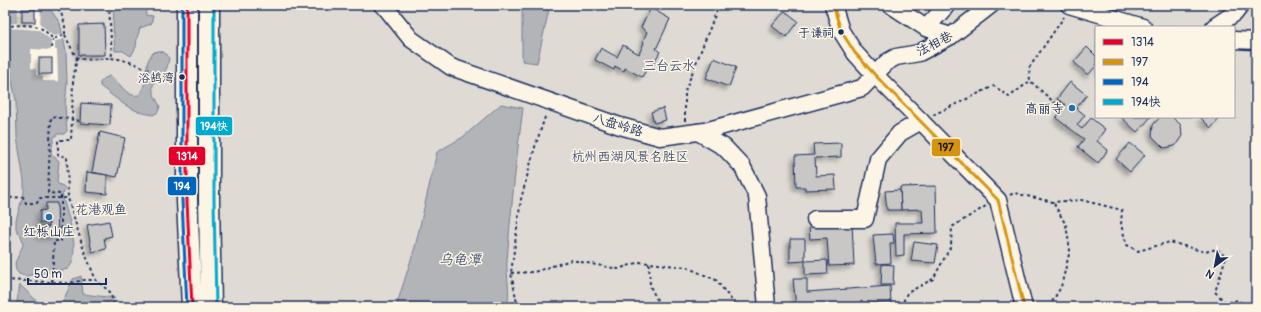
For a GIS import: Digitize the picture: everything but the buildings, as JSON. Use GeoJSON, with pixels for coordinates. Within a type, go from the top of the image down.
{"type":"FeatureCollection","features":[{"type":"Feature","properties":{"kind":"main road"},"geometry":{"type":"LineString","coordinates":[[187,5],[187,201],[192,307]]}},
{"type":"Feature","properties":{"kind":"main road"},"geometry":{"type":"LineString","coordinates":[[209,5],[209,199],[211,307]]}},
{"type":"Feature","properties":{"kind":"street","name":"八盘岭路"},"geometry":{"type":"LineString","coordinates":[[382,5],[411,39],[451,67],[620,126],[660,137],[712,129],[862,88],[875,75]]}},
{"type":"Feature","properties":{"kind":"street"},"geometry":{"type":"LineString","coordinates":[[833,5],[841,31],[855,53],[998,200],[1024,307]]}},
{"type":"Feature","properties":{"kind":"street"},"geometry":{"type":"LineString","coordinates":[[891,5],[926,28],[951,36]]}},
{"type":"Feature","properties":{"kind":"street"},"geometry":{"type":"LineString","coordinates":[[926,28],[947,5]]}},
{"type":"Feature","properties":{"kind":"street","name":"法相巷"},"geometry":{"type":"LineString","coordinates":[[875,75],[887,62],[896,57],[919,53],[951,36],[991,5]]}},
{"type":"Feature","properties":{"kind":"street"},"geometry":{"type":"LineString","coordinates":[[1070,5],[1140,26]]}},
{"type":"Feature","properties":{"kind":"street"},"geometry":{"type":"LineString","coordinates":[[1216,26],[1235,13],[1241,5]]}},
{"type":"Feature","properties":{"kind":"street"},"geometry":{"type":"LineString","coordinates":[[1235,40],[1256,41]]}},
{"type":"Feature","properties":{"kind":"street"},"geometry":{"type":"LineString","coordinates":[[815,219],[865,219],[878,159],[900,133],[920,121]]}},
{"type":"Feature","properties":{"kind":"street"},"geometry":{"type":"LineString","coordinates":[[698,132],[724,147],[742,166],[757,196],[767,307]]}},
{"type":"Feature","properties":{"kind":"path"},"geometry":{"type":"LineString","coordinates":[[58,5],[65,24],[65,35],[77,57],[73,81],[71,140],[58,140],[58,155],[67,157],[68,198],[84,251],[96,280],[110,292],[116,307]]}},
{"type":"Feature","properties":{"kind":"path"},"geometry":{"type":"LineString","coordinates":[[109,5],[112,58]]}},
{"type":"Feature","properties":{"kind":"path"},"geometry":{"type":"LineString","coordinates":[[698,132],[685,123],[685,91],[719,5]]}},
{"type":"Feature","properties":{"kind":"path"},"geometry":{"type":"LineString","coordinates":[[1056,104],[1030,81],[1029,68],[1070,5]]}},
{"type":"Feature","properties":{"kind":"path"},"geometry":{"type":"LineString","coordinates":[[5,27],[37,27],[53,39]]}},
{"type":"Feature","properties":{"kind":"path"},"geometry":{"type":"LineString","coordinates":[[53,39],[65,35]]}},
{"type":"Feature","properties":{"kind":"path"},"geometry":{"type":"LineString","coordinates":[[52,48],[53,39]]}},
{"type":"Feature","properties":{"kind":"path"},"geometry":{"type":"LineString","coordinates":[[77,57],[82,59],[112,58],[143,67],[165,78]]}},
{"type":"Feature","properties":{"kind":"path"},"geometry":{"type":"LineString","coordinates":[[920,121],[994,86],[1009,97],[1030,81]]}},
{"type":"Feature","properties":{"kind":"path"},"geometry":{"type":"LineString","coordinates":[[516,307],[517,303],[511,273],[521,199],[535,147],[547,110],[552,102]]}},
{"type":"Feature","properties":{"kind":"path"},"geometry":{"type":"LineString","coordinates":[[52,282],[54,241],[61,241],[61,194],[48,193],[50,117],[79,120]]}},
{"type":"Feature","properties":{"kind":"path"},"geometry":{"type":"LineString","coordinates":[[901,307],[907,293],[933,279],[951,246],[952,227],[998,200],[1014,193],[1053,202],[1081,200],[1122,210],[1121,225],[1127,245],[1138,251],[1170,242],[1205,252],[1217,249],[1226,257],[1215,292],[1226,303],[1238,300],[1246,307]]}},
{"type":"Feature","properties":{"kind":"path"},"geometry":{"type":"LineString","coordinates":[[5,196],[8,198],[23,197],[26,203],[37,204],[40,198],[68,198]]}},
{"type":"Feature","properties":{"kind":"path"},"geometry":{"type":"LineString","coordinates":[[1049,307],[1061,287],[1070,250],[1066,225],[1053,202]]}},
{"type":"Feature","properties":{"kind":"path"},"geometry":{"type":"LineString","coordinates":[[511,273],[534,272],[571,260],[618,269],[640,262],[686,267],[716,280],[738,307]]}},
{"type":"Feature","properties":{"kind":"path"},"geometry":{"type":"LineString","coordinates":[[649,263],[650,286],[660,306],[665,307]]}},
{"type":"Feature","properties":{"kind":"path"},"geometry":{"type":"LineString","coordinates":[[5,280],[70,283],[84,280],[96,280]]}},
{"type":"Feature","properties":{"kind":"green space","name":"杭州西湖风景名胜区"},"geometry":{"type":"Polygon","coordinates":[[[5,5],[1256,5],[1256,307],[5,307],[5,5]]]}},
{"type":"Feature","properties":{"kind":"water"},"geometry":{"type":"Polygon","coordinates":[[[8,5],[47,5],[60,23],[66,51],[67,83],[65,106],[67,131],[64,134],[58,134],[54,137],[51,152],[52,155],[59,161],[57,182],[65,188],[64,193],[62,194],[73,234],[73,258],[68,269],[25,276],[19,274],[16,270],[15,263],[23,245],[22,238],[16,229],[16,220],[24,192],[24,181],[17,137],[16,100],[11,77],[8,39],[8,5]]]}},
{"type":"Feature","properties":{"kind":"water"},"geometry":{"type":"Polygon","coordinates":[[[132,5],[143,5],[145,7],[146,15],[153,16],[151,24],[140,28],[136,47],[131,56],[123,51],[115,51],[113,23],[114,9],[128,8],[132,5]]]}},
{"type":"Feature","properties":{"kind":"water"},"geometry":{"type":"Polygon","coordinates":[[[522,5],[550,5],[537,63],[522,61],[522,5]]]}},
{"type":"Feature","properties":{"kind":"water"},"geometry":{"type":"Polygon","coordinates":[[[159,51],[165,53],[169,58],[166,69],[155,81],[153,86],[154,96],[160,106],[158,112],[153,115],[131,108],[119,101],[100,86],[101,81],[109,76],[130,94],[139,95],[143,88],[149,58],[154,52],[159,51]]]}},
{"type":"Feature","properties":{"kind":"water","name":"乌龟潭"},"geometry":{"type":"Polygon","coordinates":[[[501,104],[523,108],[507,261],[509,296],[507,307],[396,307],[415,247],[437,152],[463,137],[501,104]]]}},
{"type":"Feature","properties":{"kind":"water"},"geometry":{"type":"Polygon","coordinates":[[[81,276],[83,294],[115,298],[106,304],[107,307],[18,307],[17,301],[20,285],[40,304],[63,301],[73,279],[81,276]]]}},
{"type":"Feature","properties":{"kind":"pier"},"geometry":{"type":"Polygon","coordinates":[[[18,5],[41,5],[40,24],[53,36],[63,35],[64,39],[55,41],[55,50],[57,50],[58,81],[43,81],[43,76],[36,75],[36,69],[31,68],[31,49],[51,50],[51,40],[39,30],[8,28],[8,24],[17,23],[18,5]]]}},
{"type":"Feature","properties":{"kind":"transit line","name":"194"},"geometry":{"type":"LineString","coordinates":[[182,5],[182,201],[187,307]]}},
{"type":"Feature","properties":{"kind":"transit line","name":"1314"},"geometry":{"type":"LineString","coordinates":[[187,5],[187,201],[192,307]]}},
{"type":"Feature","properties":{"kind":"transit line","name":"194快"},"geometry":{"type":"LineString","coordinates":[[214,5],[214,199],[216,307]]}},
{"type":"Feature","properties":{"kind":"transit line","name":"197"},"geometry":{"type":"LineString","coordinates":[[833,5],[841,31],[855,53],[998,200],[1024,307]]}},
{"type":"Feature","properties":{"kind":"place","name":"于谦祠"},"geometry":{"type":"Point","coordinates":[841,32]}},
{"type":"Feature","properties":{"kind":"place","name":"浴鹄湾"},"geometry":{"type":"Point","coordinates":[182,77]}},
{"type":"Feature","properties":{"kind":"place","name":"高丽寺"},"geometry":{"type":"Point","coordinates":[1072,108]}},
{"type":"Feature","properties":{"kind":"place","name":"红栎山庄"},"geometry":{"type":"Point","coordinates":[49,217]}},
{"type":"Feature","properties":{"kind":"park label","name":"三台云水"},"geometry":{"type":"Point","coordinates":[669,65]}},
{"type":"Feature","properties":{"kind":"park label","name":"花港观鱼"},"geometry":{"type":"Point","coordinates":[101,209]}}]}
